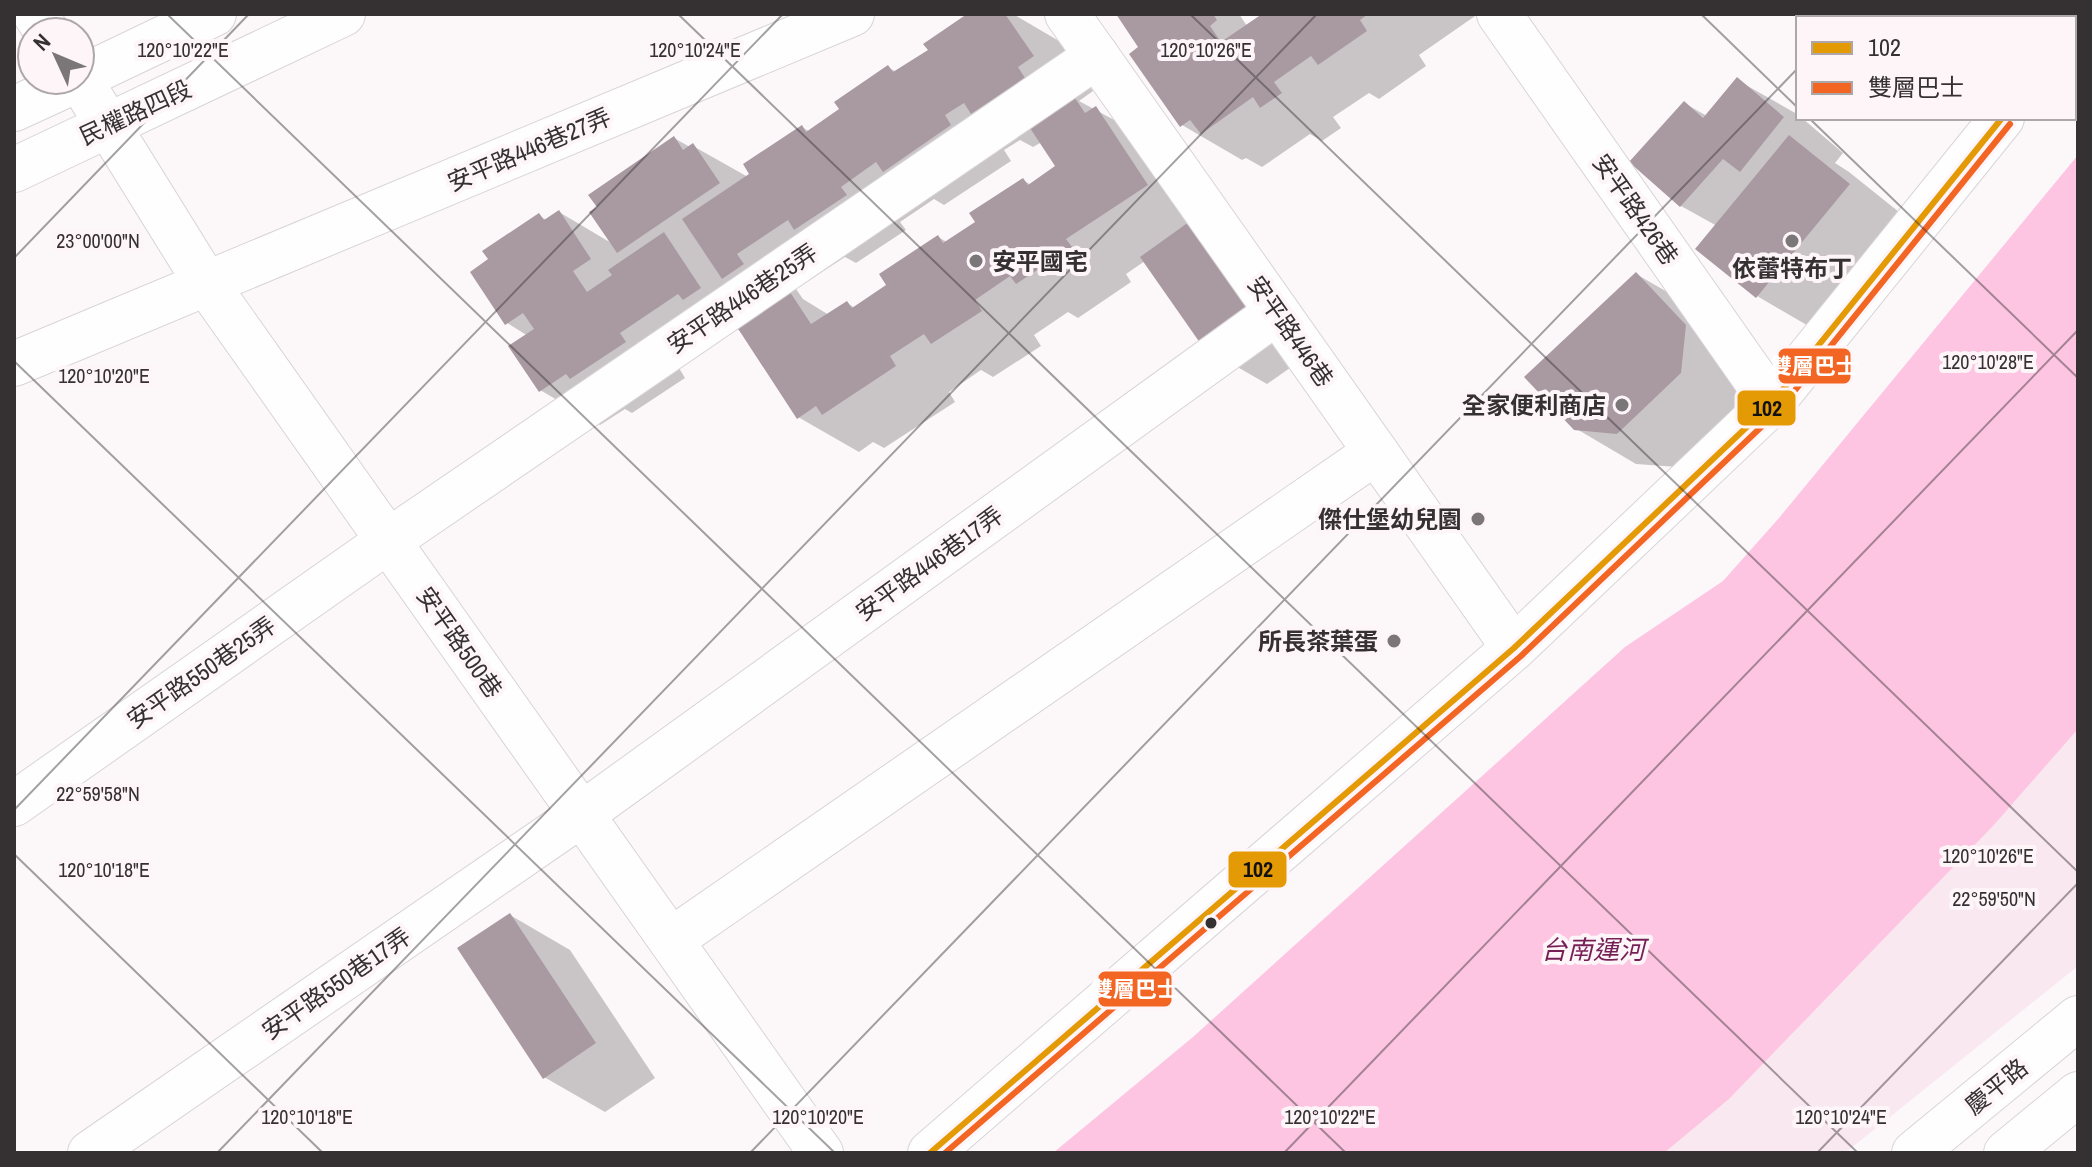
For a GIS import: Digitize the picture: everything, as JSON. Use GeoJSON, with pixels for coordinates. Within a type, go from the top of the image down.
{"type":"FeatureCollection","features":[{"type":"Feature","properties":{"kind":"street"},"geometry":{"type":"LineString","coordinates":[[96,71],[214,14]]}},
{"type":"Feature","properties":{"kind":"street","name":"民權路四段"},"geometry":{"type":"LineString","coordinates":[[14,170],[343,14]]}},
{"type":"Feature","properties":{"kind":"street","name":"安平路446巷27弄"},"geometry":{"type":"LineString","coordinates":[[14,364],[852,14]]}},
{"type":"Feature","properties":{"kind":"street","name":"安平路446巷"},"geometry":{"type":"LineString","coordinates":[[1067,14],[1514,648]]}},
{"type":"Feature","properties":{"kind":"street","name":"安平路426巷"},"geometry":{"type":"LineString","coordinates":[[1499,14],[1772,403]]}},
{"type":"Feature","properties":{"kind":"street","name":"安平路446巷25弄"},"geometry":{"type":"LineString","coordinates":[[388,541],[1097,56]]}},
{"type":"Feature","properties":{"kind":"street"},"geometry":{"type":"LineString","coordinates":[[14,109],[42,96]]}},
{"type":"Feature","properties":{"kind":"street","name":"安平路500巷"},"geometry":{"type":"LineString","coordinates":[[90,96],[206,283],[821,1153]]}},
{"type":"Feature","properties":{"kind":"street"},"geometry":{"type":"LineString","coordinates":[[930,1153],[1514,648],[1772,403],[2000,120]]}},
{"type":"Feature","properties":{"kind":"street","name":"安平路446巷17弄"},"geometry":{"type":"LineString","coordinates":[[582,814],[1277,312]]}},
{"type":"Feature","properties":{"kind":"street"},"geometry":{"type":"LineString","coordinates":[[671,940],[1376,452]]}},
{"type":"Feature","properties":{"kind":"street","name":"安平路550巷25弄"},"geometry":{"type":"LineString","coordinates":[[20,786],[388,541]]}},
{"type":"Feature","properties":{"kind":"street","name":"安平路550巷17弄"},"geometry":{"type":"LineString","coordinates":[[90,1153],[582,814]]}},
{"type":"Feature","properties":{"kind":"street","name":"慶平路"},"geometry":{"type":"LineString","coordinates":[[1914,1153],[2078,1018]]}},
{"type":"Feature","properties":{"kind":"street"},"geometry":{"type":"LineString","coordinates":[[2006,1153],[2078,1094]]}},
{"type":"Feature","properties":{"kind":"shaded area"},"geometry":{"type":"Polygon","coordinates":[[[2078,729],[2078,966],[1845,1153],[1664,1153],[1729,1099],[1994,825],[2078,729]]]}},
{"type":"Feature","properties":{"kind":"water","name":"台南運河"},"geometry":{"type":"Polygon","coordinates":[[[2078,155],[2078,729],[1994,825],[1729,1099],[1664,1153],[1053,1153],[1193,1037],[1625,647],[1723,581],[1779,518],[2078,155]]]}},
{"type":"Feature","properties":{"kind":"building"},"geometry":{"type":"Polygon","coordinates":[[[967,14],[1005,14],[1034,56],[1018,67],[1025,78],[971,114],[964,103],[945,115],[951,125],[883,172],[876,162],[841,187],[847,195],[794,230],[788,220],[737,254],[744,264],[722,279],[682,219],[749,174],[743,164],[802,125],[806,132],[839,109],[834,102],[888,65],[893,72],[928,50],[923,44],[967,14]]]}},
{"type":"Feature","properties":{"kind":"building"},"geometry":{"type":"Polygon","coordinates":[[[1116,14],[1213,14],[1217,20],[1210,26],[1221,42],[1262,14],[1368,14],[1360,20],[1367,31],[1318,65],[1311,56],[1274,82],[1282,93],[1260,108],[1253,97],[1201,134],[1190,120],[1180,127],[1129,54],[1138,47],[1116,14]]]}},
{"type":"Feature","properties":{"kind":"building"},"geometry":{"type":"Polygon","coordinates":[[[1737,77],[1784,117],[1740,172],[1723,159],[1680,207],[1629,162],[1684,101],[1703,118],[1737,77]]]}},
{"type":"Feature","properties":{"kind":"building","name":"安平國宅"},"geometry":{"type":"Polygon","coordinates":[[[1073,95],[1085,113],[1096,106],[1148,185],[1066,239],[1072,247],[1016,284],[1010,276],[975,300],[982,311],[931,344],[924,334],[890,356],[896,366],[822,415],[816,406],[797,419],[735,324],[788,289],[811,324],[847,301],[852,308],[886,285],[879,274],[938,235],[943,243],[975,222],[969,213],[1023,178],[1028,185],[1055,166],[1028,125],[1073,95]]]}},
{"type":"Feature","properties":{"kind":"building"},"geometry":{"type":"Polygon","coordinates":[[[1789,135],[1850,184],[1756,298],[1695,249],[1789,135]]]}},
{"type":"Feature","properties":{"kind":"building"},"geometry":{"type":"Polygon","coordinates":[[[674,136],[683,150],[693,143],[720,183],[617,253],[589,212],[597,207],[588,195],[674,136]]]}},
{"type":"Feature","properties":{"kind":"building"},"geometry":{"type":"Polygon","coordinates":[[[559,210],[591,259],[573,271],[587,292],[612,275],[608,270],[664,232],[701,288],[683,300],[678,294],[620,333],[626,342],[570,379],[566,374],[539,392],[508,346],[534,329],[523,313],[505,325],[470,272],[488,259],[482,251],[539,213],[544,220],[559,210]]]}},
{"type":"Feature","properties":{"kind":"building"},"geometry":{"type":"Polygon","coordinates":[[[1200,214],[1265,308],[1205,350],[1140,257],[1200,214]]]}},
{"type":"Feature","properties":{"kind":"building"},"geometry":{"type":"Polygon","coordinates":[[[1636,272],[1686,325],[1681,373],[1617,434],[1574,430],[1524,377],[1636,272]]]}},
{"type":"Feature","properties":{"kind":"building"},"geometry":{"type":"Polygon","coordinates":[[[510,913],[596,1043],[543,1079],[457,948],[510,913]]]}},
{"type":"Feature","properties":{"kind":"transit line","name":"102"},"geometry":{"type":"LineString","coordinates":[[930,1153],[1514,648],[1772,403],[2000,120]]}},
{"type":"Feature","properties":{"kind":"transit line","name":"雙層巴士"},"geometry":{"type":"LineString","coordinates":[[945,1153],[1521,656],[1779,410],[2010,124]]}},
{"type":"Feature","properties":{"kind":"place","name":"依蕾特布丁"},"geometry":{"type":"Point","coordinates":[1792,241]}},
{"type":"Feature","properties":{"kind":"place","name":"安平國宅"},"geometry":{"type":"Point","coordinates":[976,261]}},
{"type":"Feature","properties":{"kind":"place","name":"全家便利商店"},"geometry":{"type":"Point","coordinates":[1622,405]}},
{"type":"Feature","properties":{"kind":"place","name":"傑仕堡幼兒園"},"geometry":{"type":"Point","coordinates":[1478,519]}},
{"type":"Feature","properties":{"kind":"place","name":"所長茶葉蛋"},"geometry":{"type":"Point","coordinates":[1394,641]}}]}
